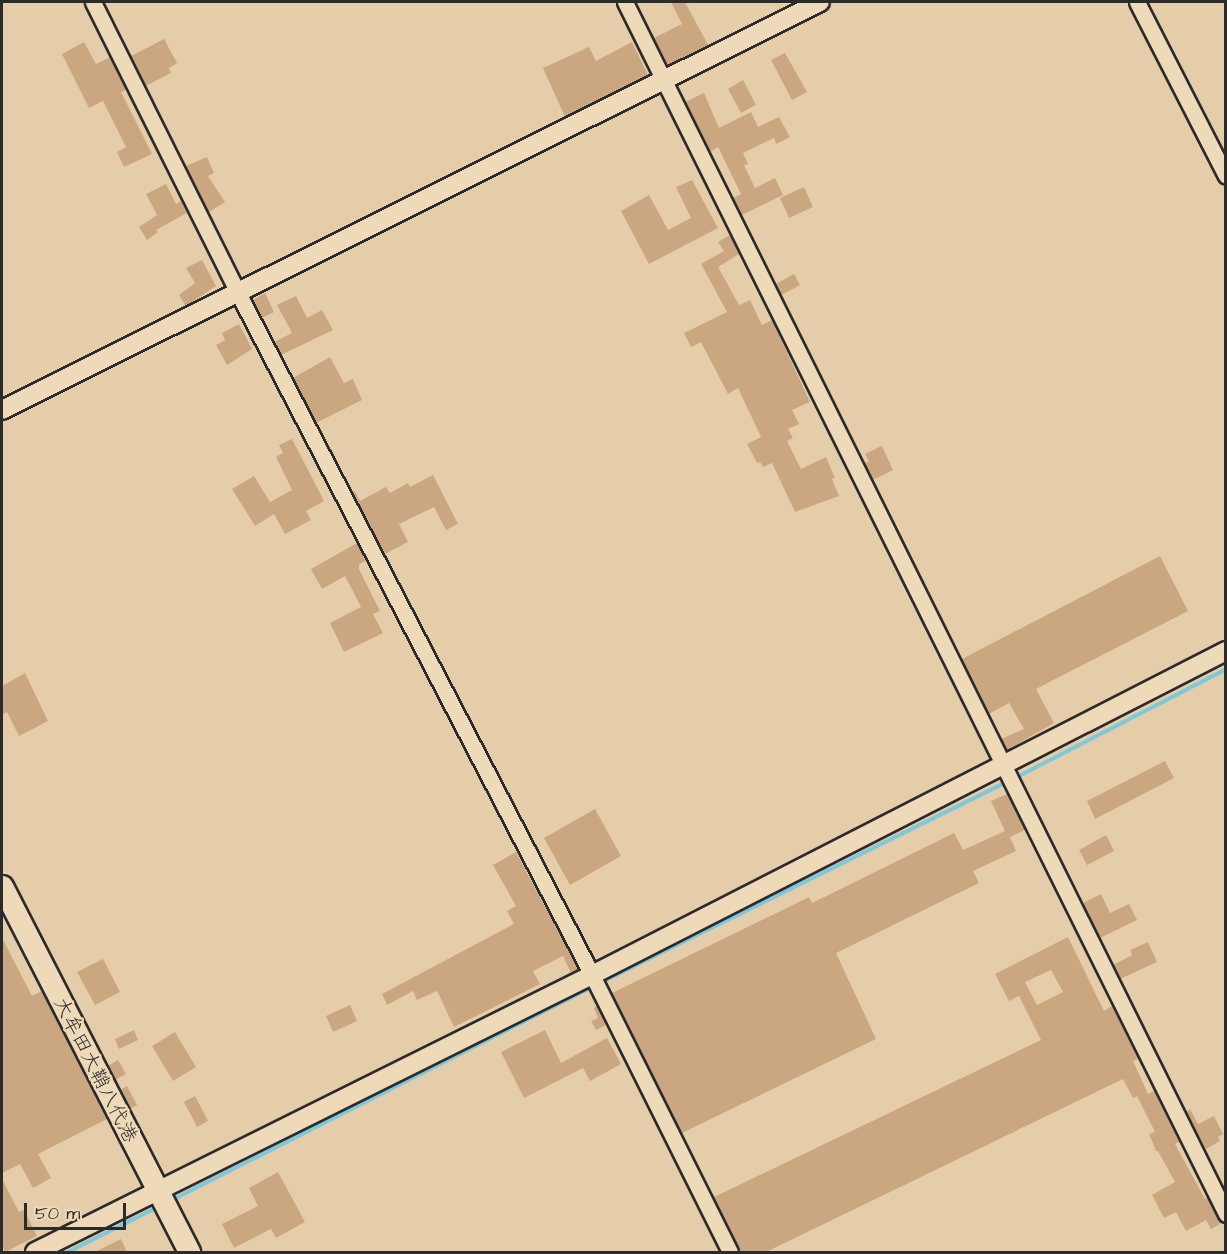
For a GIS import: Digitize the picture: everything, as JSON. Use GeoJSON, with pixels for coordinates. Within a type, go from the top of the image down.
{"type":"FeatureCollection","features":[{"type":"Feature","properties":{"kind":"main road","name":"大牟田大鞘八代港"},"geometry":{"type":"LineString","coordinates":[[2,886],[189,1252]]}},
{"type":"Feature","properties":{"kind":"street"},"geometry":{"type":"LineString","coordinates":[[93,2],[237,291],[592,975],[730,1252]]}},
{"type":"Feature","properties":{"kind":"street"},"geometry":{"type":"LineString","coordinates":[[625,2],[666,79],[1226,1214]]}},
{"type":"Feature","properties":{"kind":"street"},"geometry":{"type":"LineString","coordinates":[[2,410],[820,2]]}},
{"type":"Feature","properties":{"kind":"street"},"geometry":{"type":"LineString","coordinates":[[1137,2],[1226,176]]}},
{"type":"Feature","properties":{"kind":"street"},"geometry":{"type":"LineString","coordinates":[[34,1252],[592,975],[1226,651]]}},
{"type":"Feature","properties":{"kind":"building"},"geometry":{"type":"Polygon","coordinates":[[[671,2],[685,2],[708,45],[668,65],[654,38],[682,24],[671,2]]]}},
{"type":"Feature","properties":{"kind":"building"},"geometry":{"type":"Polygon","coordinates":[[[164,39],[177,63],[169,68],[171,73],[146,86],[131,56],[164,39]]]}},
{"type":"Feature","properties":{"kind":"building"},"geometry":{"type":"Polygon","coordinates":[[[84,42],[96,64],[110,57],[126,90],[121,92],[152,154],[124,167],[117,152],[126,147],[103,101],[89,108],[62,54],[84,42]]]}},
{"type":"Feature","properties":{"kind":"building"},"geometry":{"type":"Polygon","coordinates":[[[632,42],[648,75],[565,117],[543,68],[589,47],[596,61],[632,42]]]}},
{"type":"Feature","properties":{"kind":"building"},"geometry":{"type":"Polygon","coordinates":[[[785,53],[807,92],[792,100],[771,60],[785,53]]]}},
{"type":"Feature","properties":{"kind":"building"},"geometry":{"type":"Polygon","coordinates":[[[743,80],[756,105],[741,113],[728,89],[743,80]]]}},
{"type":"Feature","properties":{"kind":"building"},"geometry":{"type":"Polygon","coordinates":[[[704,93],[719,128],[751,112],[758,127],[779,117],[790,137],[776,144],[774,138],[743,153],[748,164],[744,165],[755,188],[775,178],[783,195],[742,215],[733,198],[741,194],[718,147],[710,152],[685,102],[704,93]]]}},
{"type":"Feature","properties":{"kind":"building"},"geometry":{"type":"Polygon","coordinates":[[[207,157],[214,173],[208,176],[225,202],[209,212],[186,166],[207,157]]]}},
{"type":"Feature","properties":{"kind":"building"},"geometry":{"type":"Polygon","coordinates":[[[692,180],[718,228],[649,264],[621,211],[649,195],[668,230],[691,218],[676,187],[692,180]]]}},
{"type":"Feature","properties":{"kind":"building"},"geometry":{"type":"Polygon","coordinates":[[[166,184],[176,204],[181,201],[187,213],[156,230],[158,232],[147,240],[139,227],[157,215],[146,194],[166,184]]]}},
{"type":"Feature","properties":{"kind":"building"},"geometry":{"type":"Polygon","coordinates":[[[804,187],[813,207],[789,218],[780,198],[804,187]]]}},
{"type":"Feature","properties":{"kind":"building"},"geometry":{"type":"Polygon","coordinates":[[[730,235],[739,254],[718,267],[739,305],[750,300],[762,325],[772,320],[810,402],[792,410],[799,424],[788,429],[793,438],[787,441],[801,469],[826,457],[835,478],[832,479],[839,496],[795,512],[772,463],[763,467],[760,462],[757,463],[747,444],[761,437],[738,388],[728,394],[701,342],[691,347],[684,333],[727,312],[701,264],[724,251],[718,242],[730,235]]]}},
{"type":"Feature","properties":{"kind":"building"},"geometry":{"type":"Polygon","coordinates":[[[202,260],[216,286],[186,306],[179,295],[195,283],[186,268],[202,260]]]}},
{"type":"Feature","properties":{"kind":"building"},"geometry":{"type":"Polygon","coordinates":[[[794,274],[800,285],[781,295],[776,284],[794,274]]]}},
{"type":"Feature","properties":{"kind":"building"},"geometry":{"type":"Polygon","coordinates":[[[265,293],[274,312],[262,318],[253,300],[265,293]]]}},
{"type":"Feature","properties":{"kind":"building"},"geometry":{"type":"Polygon","coordinates":[[[296,296],[307,318],[322,310],[333,330],[281,355],[274,342],[292,333],[277,305],[296,296]]]}},
{"type":"Feature","properties":{"kind":"building"},"geometry":{"type":"Polygon","coordinates":[[[239,324],[252,349],[227,365],[216,345],[225,340],[222,333],[239,324]]]}},
{"type":"Feature","properties":{"kind":"building"},"geometry":{"type":"Polygon","coordinates":[[[330,357],[344,383],[353,379],[362,400],[316,423],[293,378],[330,357]]]}},
{"type":"Feature","properties":{"kind":"building"},"geometry":{"type":"Polygon","coordinates":[[[292,439],[324,501],[306,511],[311,520],[285,534],[274,514],[255,526],[232,489],[254,476],[270,502],[292,490],[276,457],[283,453],[279,445],[292,439]]]}},
{"type":"Feature","properties":{"kind":"building"},"geometry":{"type":"Polygon","coordinates":[[[882,446],[893,470],[873,480],[865,463],[869,461],[865,454],[882,446]]]}},
{"type":"Feature","properties":{"kind":"building"},"geometry":{"type":"Polygon","coordinates":[[[433,475],[458,524],[446,530],[434,507],[399,524],[408,542],[385,554],[353,492],[355,491],[360,501],[386,487],[390,493],[408,483],[410,487],[433,475]]]}},
{"type":"Feature","properties":{"kind":"building"},"geometry":{"type":"Polygon","coordinates":[[[357,543],[366,561],[359,564],[359,569],[380,611],[373,614],[383,633],[344,652],[330,623],[361,607],[345,576],[322,589],[311,569],[357,543]]]}},
{"type":"Feature","properties":{"kind":"building"},"geometry":{"type":"Polygon","coordinates":[[[1160,556],[1188,611],[1036,689],[1054,723],[1007,750],[1001,739],[1024,729],[1009,703],[989,714],[962,659],[1160,556]]]}},
{"type":"Feature","properties":{"kind":"building"},"geometry":{"type":"Polygon","coordinates":[[[25,673],[48,721],[19,736],[7,712],[2,715],[2,686],[25,673]]]}},
{"type":"Feature","properties":{"kind":"building"},"geometry":{"type":"Polygon","coordinates":[[[1165,761],[1174,778],[1095,819],[1087,801],[1165,761]]]}},
{"type":"Feature","properties":{"kind":"building"},"geometry":{"type":"Polygon","coordinates":[[[1007,794],[1025,830],[1010,837],[1016,851],[973,871],[979,883],[836,953],[876,1039],[682,1133],[612,993],[809,897],[812,903],[954,833],[963,850],[1005,831],[991,801],[1007,794]]]}},
{"type":"Feature","properties":{"kind":"building"},"geometry":{"type":"Polygon","coordinates":[[[595,809],[621,856],[570,885],[544,838],[595,809]]]}},
{"type":"Feature","properties":{"kind":"building"},"geometry":{"type":"Polygon","coordinates":[[[1106,835],[1114,851],[1087,865],[1079,850],[1106,835]]]}},
{"type":"Feature","properties":{"kind":"building"},"geometry":{"type":"Polygon","coordinates":[[[516,852],[578,969],[571,973],[563,956],[533,971],[540,984],[454,1027],[437,991],[417,1000],[413,991],[387,1005],[382,994],[514,924],[507,911],[516,906],[493,865],[516,852]]]}},
{"type":"Feature","properties":{"kind":"building"},"geometry":{"type":"Polygon","coordinates":[[[1101,894],[1110,913],[1129,904],[1137,920],[1100,938],[1083,903],[1101,894]]]}},
{"type":"Feature","properties":{"kind":"building"},"geometry":{"type":"Polygon","coordinates":[[[1068,937],[1104,1011],[1112,1006],[1138,1059],[1133,1061],[1148,1094],[1154,1091],[1179,1142],[1175,1144],[1205,1199],[1207,1198],[1222,1223],[1211,1229],[1206,1220],[1186,1231],[1176,1212],[1164,1218],[1152,1195],[1175,1182],[1156,1151],[1149,1134],[1155,1132],[1137,1096],[1133,1098],[1123,1079],[766,1252],[740,1252],[714,1197],[1041,1040],[1019,996],[1009,1001],[995,974],[1068,937]],[[1051,970],[1025,982],[1037,1005],[1063,992],[1051,970]]]}},
{"type":"Feature","properties":{"kind":"building"},"geometry":{"type":"Polygon","coordinates":[[[2,938],[32,996],[42,991],[107,1119],[38,1154],[51,1178],[33,1188],[20,1164],[2,1173],[2,938]]]}},
{"type":"Feature","properties":{"kind":"building"},"geometry":{"type":"Polygon","coordinates":[[[1148,942],[1157,962],[1120,979],[1113,965],[1132,955],[1130,950],[1148,942]]]}},
{"type":"Feature","properties":{"kind":"building"},"geometry":{"type":"Polygon","coordinates":[[[103,959],[120,992],[95,1005],[77,972],[103,959]]]}},
{"type":"Feature","properties":{"kind":"building"},"geometry":{"type":"Polygon","coordinates":[[[350,1005],[357,1021],[333,1032],[326,1016],[350,1005]]]}},
{"type":"Feature","properties":{"kind":"building"},"geometry":{"type":"Polygon","coordinates":[[[597,1006],[606,1025],[596,1030],[591,1021],[598,1018],[594,1008],[597,1006]]]}},
{"type":"Feature","properties":{"kind":"building"},"geometry":{"type":"Polygon","coordinates":[[[134,1030],[138,1040],[119,1049],[115,1039],[134,1030]]]}},
{"type":"Feature","properties":{"kind":"building"},"geometry":{"type":"Polygon","coordinates":[[[545,1030],[561,1063],[607,1038],[621,1064],[590,1081],[583,1068],[524,1098],[501,1052],[545,1030]]]}},
{"type":"Feature","properties":{"kind":"building"},"geometry":{"type":"Polygon","coordinates":[[[175,1032],[196,1067],[173,1081],[152,1046],[175,1032]]]}},
{"type":"Feature","properties":{"kind":"building"},"geometry":{"type":"Polygon","coordinates":[[[118,1060],[126,1074],[115,1080],[108,1066],[118,1060]]]}},
{"type":"Feature","properties":{"kind":"building"},"geometry":{"type":"Polygon","coordinates":[[[127,1086],[137,1105],[130,1109],[120,1090],[127,1086]]]}},
{"type":"Feature","properties":{"kind":"building"},"geometry":{"type":"Polygon","coordinates":[[[195,1096],[208,1121],[197,1127],[184,1102],[195,1096]]]}},
{"type":"Feature","properties":{"kind":"building"},"geometry":{"type":"Polygon","coordinates":[[[1190,1109],[1198,1124],[1214,1116],[1223,1134],[1218,1137],[1220,1141],[1206,1149],[1186,1112],[1190,1109]]]}},
{"type":"Feature","properties":{"kind":"building"},"geometry":{"type":"Polygon","coordinates":[[[278,1172],[305,1222],[276,1238],[271,1229],[234,1248],[222,1224],[258,1206],[249,1188],[278,1172]]]}},
{"type":"Feature","properties":{"kind":"building"},"geometry":{"type":"Polygon","coordinates":[[[2,1179],[19,1212],[24,1210],[37,1236],[5,1252],[2,1244],[2,1179]]]}},
{"type":"Feature","properties":{"kind":"building"},"geometry":{"type":"Polygon","coordinates":[[[121,1239],[127,1252],[95,1252],[121,1239]]]}},
{"type":"Feature","properties":{"kind":"waterway"},"geometry":{"type":"LineString","coordinates":[[1021,775],[1226,669]]}},
{"type":"Feature","properties":{"kind":"waterway"},"geometry":{"type":"LineString","coordinates":[[606,980],[1002,784]]}},
{"type":"Feature","properties":{"kind":"waterway"},"geometry":{"type":"LineString","coordinates":[[170,1201],[589,988]]}},
{"type":"Feature","properties":{"kind":"waterway"},"geometry":{"type":"LineString","coordinates":[[68,1252],[158,1207]]}}]}
